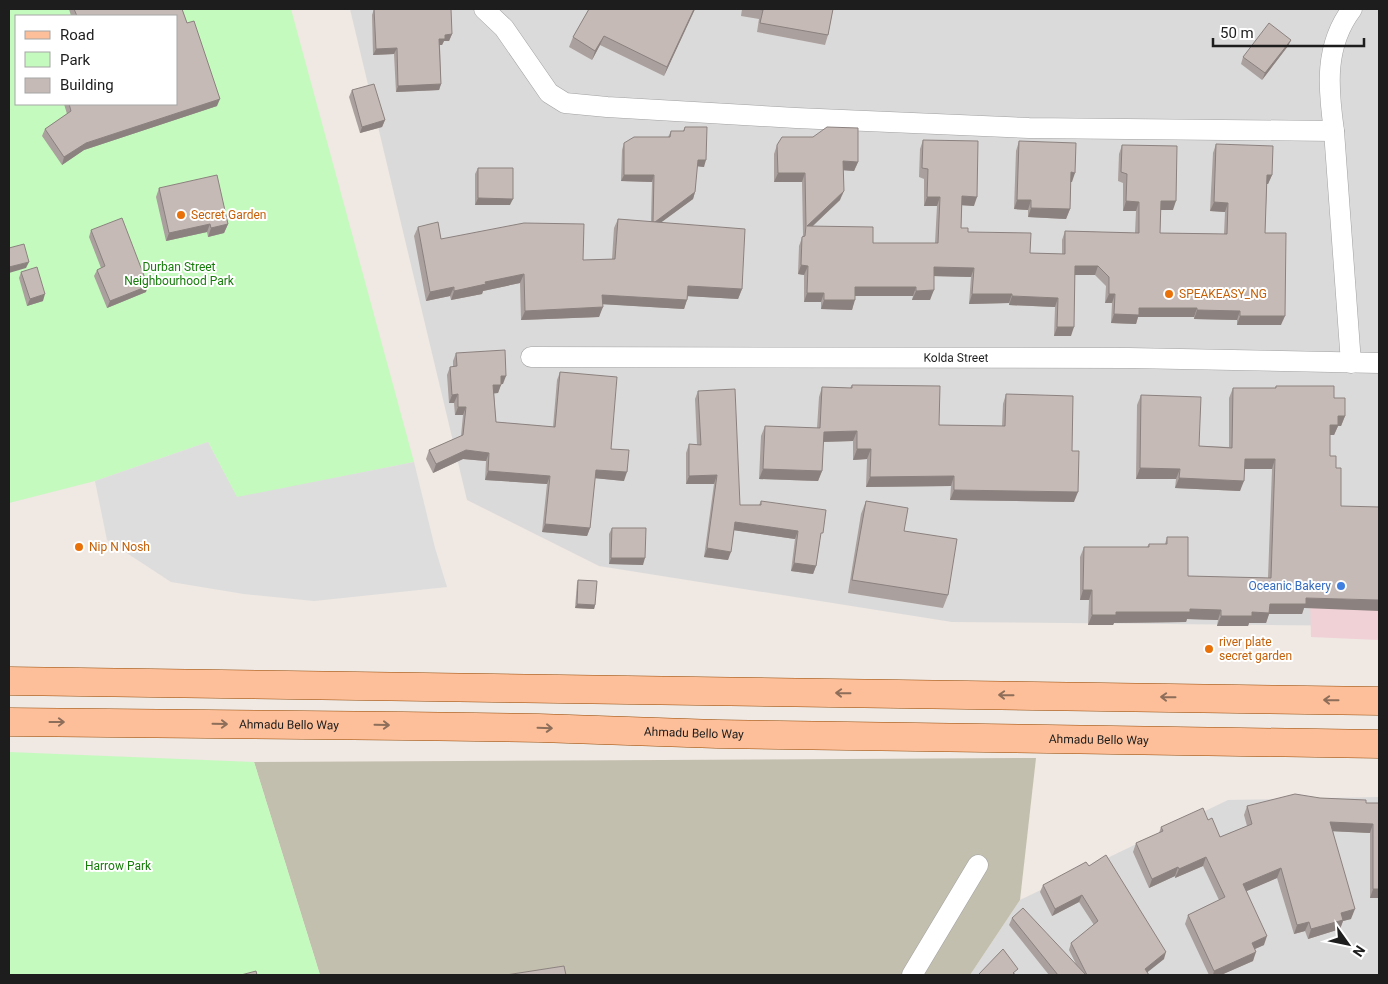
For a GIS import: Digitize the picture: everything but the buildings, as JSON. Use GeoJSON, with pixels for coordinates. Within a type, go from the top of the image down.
{"type":"FeatureCollection","features":[{"type":"Feature","properties":{"kind":"main road"},"geometry":{"type":"LineString","coordinates":[[9,681],[1379,701]]}},
{"type":"Feature","properties":{"kind":"main road","name":"Ahmadu Bello Way"},"geometry":{"type":"LineString","coordinates":[[9,722],[510,727],[747,734],[1379,744]]}},
{"type":"Feature","properties":{"kind":"street"},"geometry":{"type":"LineString","coordinates":[[484,9],[504,28],[549,93],[565,103],[787,118],[1029,128],[1334,131]]}},
{"type":"Feature","properties":{"kind":"street"},"geometry":{"type":"LineString","coordinates":[[1350,363],[1334,131],[1329,93],[1331,55],[1344,20],[1352,9]]}},
{"type":"Feature","properties":{"kind":"street","name":"Kolda Street"},"geometry":{"type":"LineString","coordinates":[[532,357],[1129,358],[1379,363]]}},
{"type":"Feature","properties":{"kind":"street"},"geometry":{"type":"LineString","coordinates":[[912,975],[978,865]]}},
{"type":"Feature","properties":{"kind":"shaded area"},"geometry":{"type":"Polygon","coordinates":[[[350,9],[1379,9],[1379,626],[952,622],[599,566],[467,500],[350,9]]]}},
{"type":"Feature","properties":{"kind":"shaded area"},"geometry":{"type":"Polygon","coordinates":[[[208,442],[237,497],[414,462],[435,548],[447,587],[314,601],[244,594],[171,582],[107,540],[95,481],[208,442]]]}},
{"type":"Feature","properties":{"kind":"shaded area"},"geometry":{"type":"Polygon","coordinates":[[[1308,508],[1379,509],[1379,640],[1311,637],[1308,508]]]}},
{"type":"Feature","properties":{"kind":"shaded area"},"geometry":{"type":"Polygon","coordinates":[[[1036,758],[1020,900],[970,975],[320,975],[254,762],[1036,758]]]}},
{"type":"Feature","properties":{"kind":"shaded area"},"geometry":{"type":"Polygon","coordinates":[[[1379,797],[1379,975],[970,975],[1020,900],[1228,800],[1379,797]]]}},
{"type":"Feature","properties":{"kind":"green space","name":"Durban Street Neighbourhood Park"},"geometry":{"type":"Polygon","coordinates":[[[9,9],[291,9],[414,462],[237,498],[208,442],[95,481],[9,503],[9,9]]]}},
{"type":"Feature","properties":{"kind":"green space","name":"Harrow Park"},"geometry":{"type":"Polygon","coordinates":[[[9,752],[254,762],[320,975],[9,975],[9,752]]]}},
{"type":"Feature","properties":{"kind":"place","name":"Secret Garden"},"geometry":{"type":"Point","coordinates":[181,215]}},
{"type":"Feature","properties":{"kind":"place","name":"SPEAKEASY_NG"},"geometry":{"type":"Point","coordinates":[1169,294]}},
{"type":"Feature","properties":{"kind":"place","name":"Nip N Nosh"},"geometry":{"type":"Point","coordinates":[79,547]}},
{"type":"Feature","properties":{"kind":"place","name":"Oceanic Bakery"},"geometry":{"type":"Point","coordinates":[1341,586]}},
{"type":"Feature","properties":{"kind":"place","name":"river plate secret garden"},"geometry":{"type":"Point","coordinates":[1209,649]}}]}
